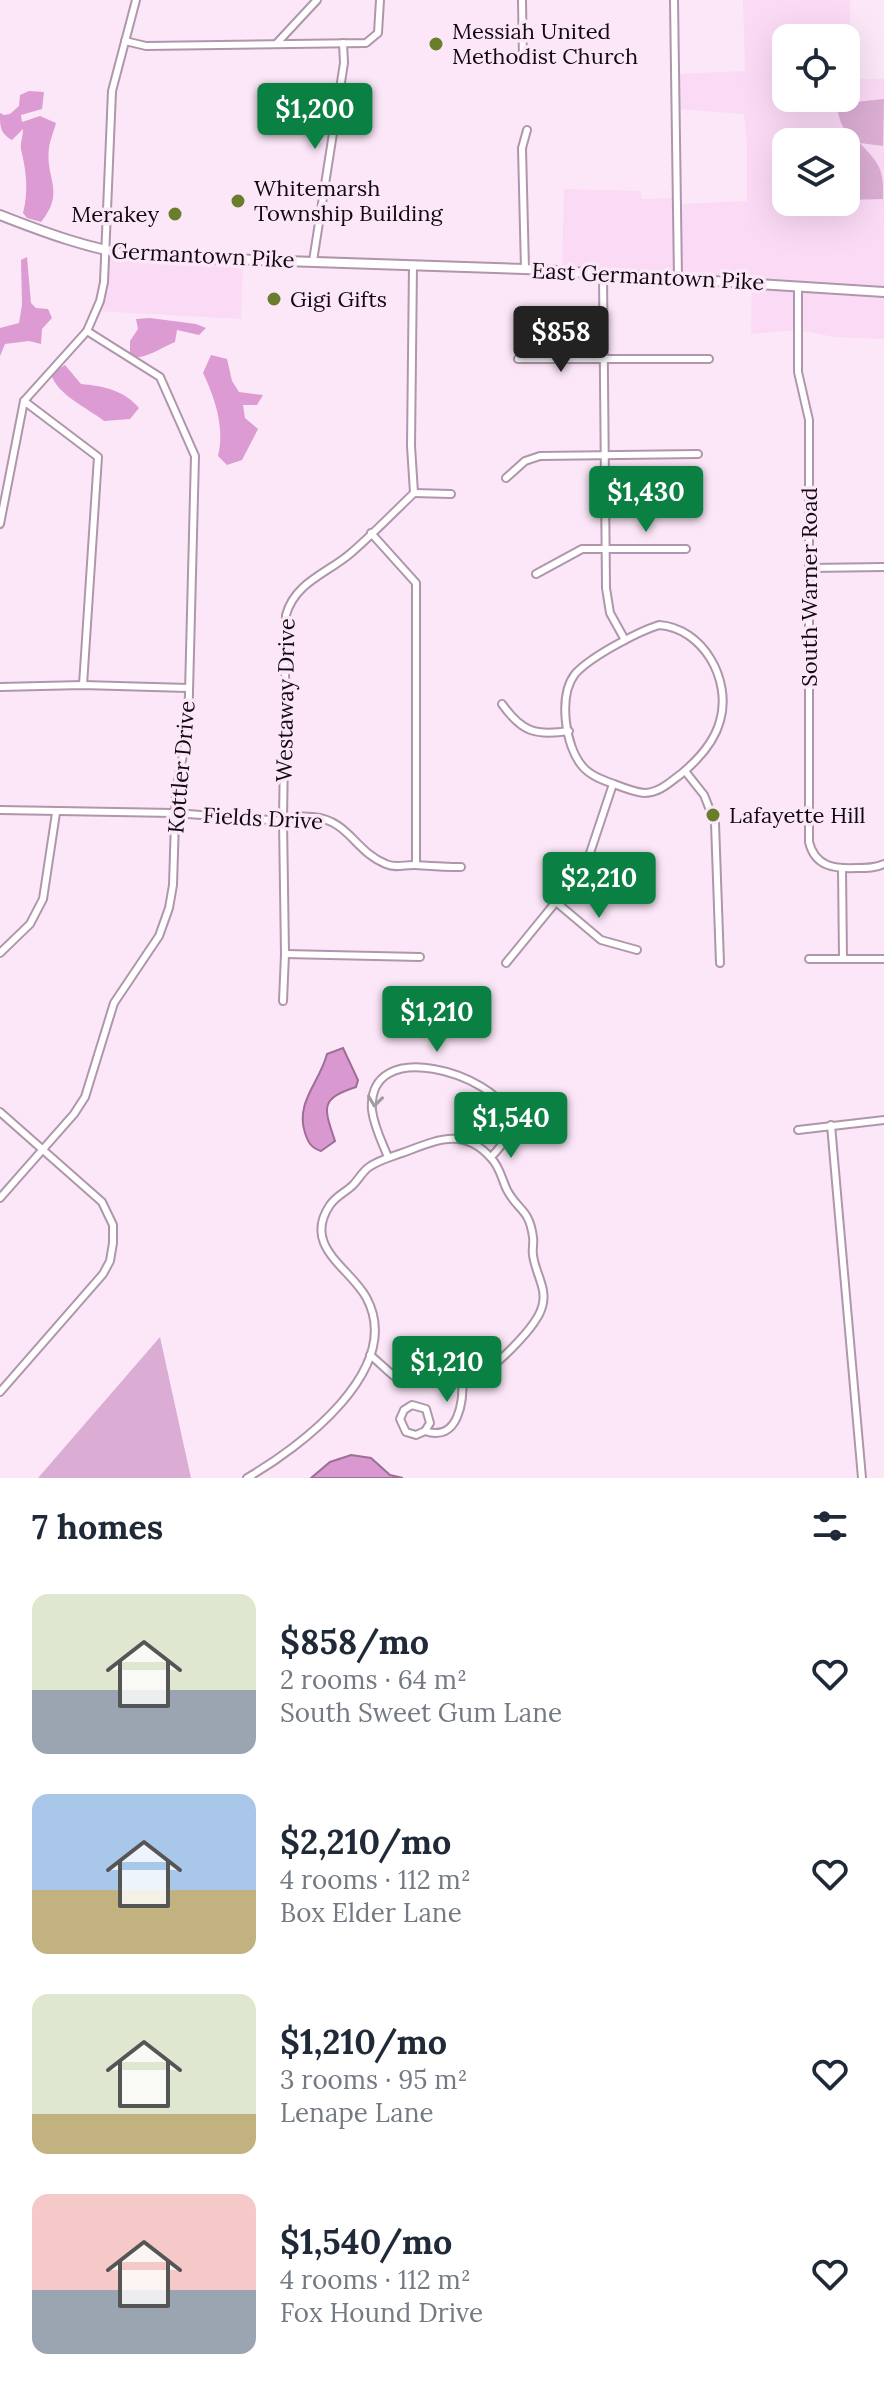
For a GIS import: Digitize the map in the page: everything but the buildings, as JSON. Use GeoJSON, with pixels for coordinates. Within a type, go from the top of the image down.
{"type":"FeatureCollection","features":[{"type":"Feature","properties":{"kind":"main road","name":"Germantown Pike"},"geometry":{"type":"LineString","coordinates":[[0,215],[64,240],[138,256],[413,265]]}},
{"type":"Feature","properties":{"kind":"main road","name":"East Germantown Pike"},"geometry":{"type":"LineString","coordinates":[[413,265],[525,269],[884,292]]}},
{"type":"Feature","properties":{"kind":"street"},"geometry":{"type":"LineString","coordinates":[[0,524],[24,401],[87,331],[100,301],[104,282],[112,91],[136,0]]}},
{"type":"Feature","properties":{"kind":"street"},"geometry":{"type":"LineString","coordinates":[[277,43],[317,0]]}},
{"type":"Feature","properties":{"kind":"street"},"geometry":{"type":"LineString","coordinates":[[125,41],[146,46],[366,43],[375,37],[380,27],[380,0]]}},
{"type":"Feature","properties":{"kind":"street"},"geometry":{"type":"LineString","coordinates":[[522,0],[523,60]]}},
{"type":"Feature","properties":{"kind":"street"},"geometry":{"type":"LineString","coordinates":[[674,0],[678,278]]}},
{"type":"Feature","properties":{"kind":"street"},"geometry":{"type":"LineString","coordinates":[[313,261],[344,63],[343,43]]}},
{"type":"Feature","properties":{"kind":"street"},"geometry":{"type":"LineString","coordinates":[[525,269],[522,148],[527,130]]}},
{"type":"Feature","properties":{"kind":"street"},"geometry":{"type":"LineString","coordinates":[[413,265],[411,446],[414,493],[451,494]]}},
{"type":"Feature","properties":{"kind":"street"},"geometry":{"type":"LineString","coordinates":[[603,275],[607,602],[625,640]]}},
{"type":"Feature","properties":{"kind":"street","name":"South Warner Road"},"geometry":{"type":"LineString","coordinates":[[798,286],[798,372],[809,420],[809,842],[819,862],[842,869]]}},
{"type":"Feature","properties":{"kind":"street","name":"Kottler Drive"},"geometry":{"type":"LineString","coordinates":[[0,1198],[74,1114],[85,1097],[114,1003],[159,936],[173,885],[176,789],[188,731],[195,456],[160,377],[87,331]]}},
{"type":"Feature","properties":{"kind":"street"},"geometry":{"type":"LineString","coordinates":[[518,359],[709,359]]}},
{"type":"Feature","properties":{"kind":"street"},"geometry":{"type":"LineString","coordinates":[[24,401],[98,457],[83,685]]}},
{"type":"Feature","properties":{"kind":"street"},"geometry":{"type":"LineString","coordinates":[[506,478],[520,464],[535,457],[698,454]]}},
{"type":"Feature","properties":{"kind":"street","name":"Westaway Drive"},"geometry":{"type":"LineString","coordinates":[[283,1001],[288,606],[304,585],[350,554],[414,493]]}},
{"type":"Feature","properties":{"kind":"street"},"geometry":{"type":"LineString","coordinates":[[371,533],[416,583],[416,865]]}},
{"type":"Feature","properties":{"kind":"street"},"geometry":{"type":"LineString","coordinates":[[536,574],[576,551],[605,548],[686,549]]}},
{"type":"Feature","properties":{"kind":"street"},"geometry":{"type":"LineString","coordinates":[[809,568],[884,567]]}},
{"type":"Feature","properties":{"kind":"street"},"geometry":{"type":"LineString","coordinates":[[659,625],[674,627],[703,648],[716,668],[722,691],[720,721],[706,749],[685,771],[661,790],[653,792],[635,792],[590,773],[578,761],[569,731],[566,699],[573,677],[584,666],[625,640],[659,625]]}},
{"type":"Feature","properties":{"kind":"street"},"geometry":{"type":"LineString","coordinates":[[0,687],[83,685],[188,688]]}},
{"type":"Feature","properties":{"kind":"street"},"geometry":{"type":"LineString","coordinates":[[502,704],[514,721],[530,730],[543,734],[569,731]]}},
{"type":"Feature","properties":{"kind":"street"},"geometry":{"type":"LineString","coordinates":[[685,771],[704,795],[715,823],[720,963]]}},
{"type":"Feature","properties":{"kind":"street"},"geometry":{"type":"LineString","coordinates":[[506,963],[586,865],[613,784]]}},
{"type":"Feature","properties":{"kind":"street","name":"Fields Drive"},"geometry":{"type":"LineString","coordinates":[[0,810],[174,813],[283,821],[295,815],[328,818],[381,863],[396,868],[416,865],[424,868],[461,867]]}},
{"type":"Feature","properties":{"kind":"street"},"geometry":{"type":"LineString","coordinates":[[0,953],[30,924],[43,899],[56,813]]}},
{"type":"Feature","properties":{"kind":"street"},"geometry":{"type":"LineString","coordinates":[[843,959],[842,869],[884,864]]}},
{"type":"Feature","properties":{"kind":"street"},"geometry":{"type":"LineString","coordinates":[[556,902],[601,940],[637,950]]}},
{"type":"Feature","properties":{"kind":"street"},"geometry":{"type":"LineString","coordinates":[[285,954],[420,957]]}},
{"type":"Feature","properties":{"kind":"street"},"geometry":{"type":"LineString","coordinates":[[809,959],[884,959]]}},
{"type":"Feature","properties":{"kind":"street"},"geometry":{"type":"LineString","coordinates":[[388,1157],[374,1122],[374,1094],[379,1082],[392,1072],[412,1066],[454,1075],[496,1098],[509,1116],[510,1127],[507,1138],[491,1157]]}},
{"type":"Feature","properties":{"kind":"street"},"geometry":{"type":"LineString","coordinates":[[0,1112],[102,1202],[113,1225],[110,1261],[103,1274],[0,1392]]}},
{"type":"Feature","properties":{"kind":"street"},"geometry":{"type":"LineString","coordinates":[[798,1130],[884,1120]]}},
{"type":"Feature","properties":{"kind":"street"},"geometry":{"type":"LineString","coordinates":[[831,1125],[862,1478]]}},
{"type":"Feature","properties":{"kind":"street"},"geometry":{"type":"LineString","coordinates":[[247,1478],[286,1455],[329,1417],[352,1388],[370,1355],[372,1319],[367,1299],[325,1247],[321,1230],[329,1206],[367,1168],[388,1157],[443,1138],[466,1141],[491,1157],[531,1227],[532,1252],[542,1285],[543,1304],[536,1322],[496,1365],[477,1375],[447,1377],[426,1383],[410,1382],[398,1379],[370,1355]]}},
{"type":"Feature","properties":{"kind":"street"},"geometry":{"type":"LineString","coordinates":[[425,1431],[430,1423],[429,1413],[422,1407],[408,1407],[401,1415],[403,1429],[416,1435],[425,1431],[438,1434],[450,1427],[462,1405],[462,1377]]}},
{"type":"Feature","properties":{"kind":"shaded area"},"geometry":{"type":"Polygon","coordinates":[[[743,0],[850,0],[850,24],[772,24],[772,112],[860,112],[860,79],[884,79],[884,339],[835,337],[798,330],[751,334],[752,283],[562,272],[564,189],[641,191],[642,199],[677,198],[677,204],[747,201],[744,114],[676,109],[676,74],[745,71],[743,0]]]}},
{"type":"Feature","properties":{"kind":"shaded area"},"geometry":{"type":"Polygon","coordinates":[[[29,91],[44,92],[42,109],[21,115],[22,122],[40,116],[56,123],[49,148],[52,202],[41,222],[27,218],[23,213],[26,189],[21,147],[23,129],[12,140],[3,132],[0,122],[0,113],[10,114],[19,106],[20,95],[29,91]]]}},
{"type":"Feature","properties":{"kind":"shaded area"},"geometry":{"type":"Polygon","coordinates":[[[884,99],[883,146],[860,143],[860,128],[844,128],[838,112],[860,112],[860,102],[884,99]]]}},
{"type":"Feature","properties":{"kind":"shaded area"},"geometry":{"type":"Polygon","coordinates":[[[860,143],[879,168],[883,199],[860,200],[860,143]]]}},
{"type":"Feature","properties":{"kind":"shaded area"},"geometry":{"type":"Polygon","coordinates":[[[105,251],[243,259],[241,319],[96,311],[100,301],[105,251]]]}},
{"type":"Feature","properties":{"kind":"shaded area"},"geometry":{"type":"Polygon","coordinates":[[[27,257],[31,303],[36,308],[48,309],[52,318],[42,329],[41,344],[29,341],[5,344],[0,356],[0,328],[19,323],[22,305],[21,260],[27,257]]]}},
{"type":"Feature","properties":{"kind":"shaded area"},"geometry":{"type":"Polygon","coordinates":[[[150,318],[206,328],[199,335],[177,330],[175,342],[148,355],[130,358],[130,341],[138,329],[136,319],[150,318]]]}},
{"type":"Feature","properties":{"kind":"shaded area"},"geometry":{"type":"Polygon","coordinates":[[[211,355],[227,359],[232,381],[239,392],[263,395],[257,405],[243,405],[245,418],[258,429],[242,460],[227,465],[218,456],[218,413],[203,373],[211,355]]]}},
{"type":"Feature","properties":{"kind":"shaded area"},"geometry":{"type":"Polygon","coordinates":[[[65,365],[81,384],[113,390],[139,408],[130,419],[104,421],[66,395],[54,382],[51,374],[65,365]]]}},
{"type":"Feature","properties":{"kind":"shaded area"},"geometry":{"type":"Polygon","coordinates":[[[343,1048],[358,1080],[356,1087],[330,1101],[327,1113],[335,1141],[321,1151],[307,1139],[303,1112],[327,1054],[343,1048]]]}},
{"type":"Feature","properties":{"kind":"shaded area"},"geometry":{"type":"Polygon","coordinates":[[[160,1337],[191,1478],[38,1478],[160,1337]]]}},
{"type":"Feature","properties":{"kind":"shaded area"},"geometry":{"type":"Polygon","coordinates":[[[351,1455],[371,1458],[390,1475],[403,1478],[311,1478],[330,1462],[351,1455]]]}},
{"type":"Feature","properties":{"kind":"place","name":"Messiah United Methodist Church"},"geometry":{"type":"Point","coordinates":[436,44]}},
{"type":"Feature","properties":{"kind":"place","name":"Whitemarsh Township Building"},"geometry":{"type":"Point","coordinates":[238,201]}},
{"type":"Feature","properties":{"kind":"place","name":"Merakey"},"geometry":{"type":"Point","coordinates":[175,214]}},
{"type":"Feature","properties":{"kind":"place","name":"Gigi Gifts"},"geometry":{"type":"Point","coordinates":[274,299]}},
{"type":"Feature","properties":{"kind":"place","name":"Lafayette Hill"},"geometry":{"type":"Point","coordinates":[713,815]}}]}
